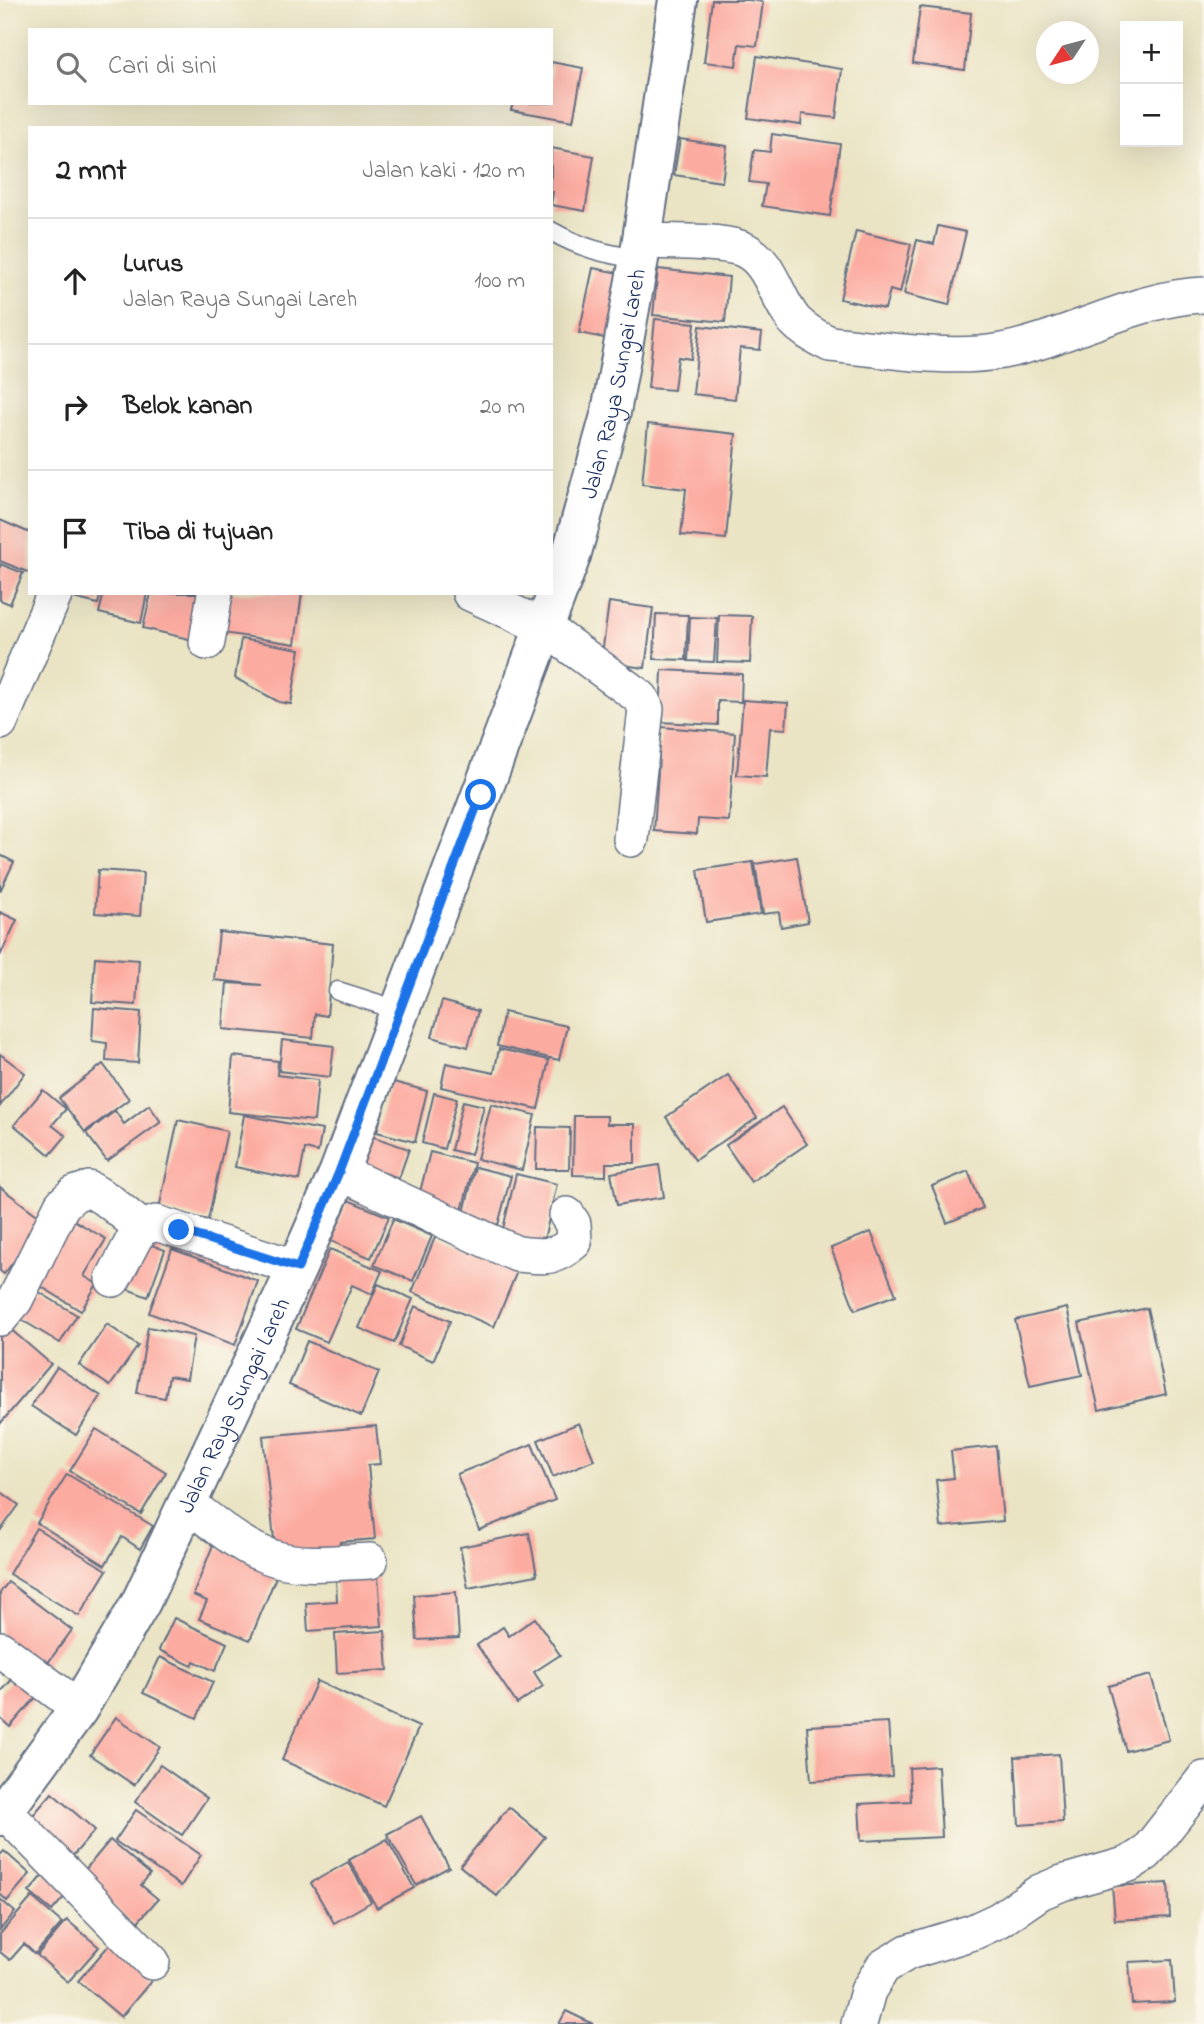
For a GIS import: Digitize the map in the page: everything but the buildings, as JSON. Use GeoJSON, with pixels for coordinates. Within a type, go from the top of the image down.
{"type":"FeatureCollection","features":[{"type":"Feature","properties":{"kind":"street","name":"Jalan Raya Sungai Lareh"},"geometry":{"type":"LineString","coordinates":[[2,1814],[79,1708],[141,1602],[298,1268],[339,1172],[401,1011],[571,556],[611,412],[640,250],[678,0]]}},
{"type":"Feature","properties":{"kind":"street"},"geometry":{"type":"LineString","coordinates":[[640,250],[726,245],[741,248],[764,266],[783,304],[795,321],[811,335],[830,344],[964,356],[1030,343],[1161,301],[1204,295]]}},
{"type":"Feature","properties":{"kind":"street"},"geometry":{"type":"LineString","coordinates":[[0,722],[53,595]]}},
{"type":"Feature","properties":{"kind":"street"},"geometry":{"type":"LineString","coordinates":[[207,642],[215,595]]}},
{"type":"Feature","properties":{"kind":"street"},"geometry":{"type":"LineString","coordinates":[[474,595],[544,627],[641,698],[645,704],[631,839]]}},
{"type":"Feature","properties":{"kind":"street"},"geometry":{"type":"LineString","coordinates":[[339,1172],[517,1254],[545,1256],[562,1253],[574,1242],[573,1224],[567,1215]]}},
{"type":"Feature","properties":{"kind":"street"},"geometry":{"type":"LineString","coordinates":[[0,1318],[15,1300],[62,1205],[74,1194],[89,1189],[109,1201],[142,1228]]}},
{"type":"Feature","properties":{"kind":"street"},"geometry":{"type":"LineString","coordinates":[[113,1279],[135,1237],[142,1228],[156,1223],[298,1268]]}},
{"type":"Feature","properties":{"kind":"street"},"geometry":{"type":"LineString","coordinates":[[188,1504],[247,1547],[276,1559],[304,1563],[370,1561]]}},
{"type":"Feature","properties":{"kind":"street"},"geometry":{"type":"LineString","coordinates":[[0,1649],[79,1708]]}},
{"type":"Feature","properties":{"kind":"street"},"geometry":{"type":"LineString","coordinates":[[859,2024],[869,1991],[883,1968],[908,1952],[999,1920],[1040,1892],[1129,1864],[1146,1853],[1204,1779]]}},
{"type":"Feature","properties":{"kind":"street"},"geometry":{"type":"LineString","coordinates":[[2,1814],[152,1962]]}},
{"type":"Feature","properties":{"kind":"lane"},"geometry":{"type":"LineString","coordinates":[[553,232],[587,249],[608,254],[640,250]]}},
{"type":"Feature","properties":{"kind":"lane"},"geometry":{"type":"LineString","coordinates":[[338,991],[401,1011]]}},
{"type":"Feature","properties":{"kind":"route"},"geometry":{"type":"LineString","coordinates":[[179,1230],[298,1268],[339,1172],[481,795]]}}]}
